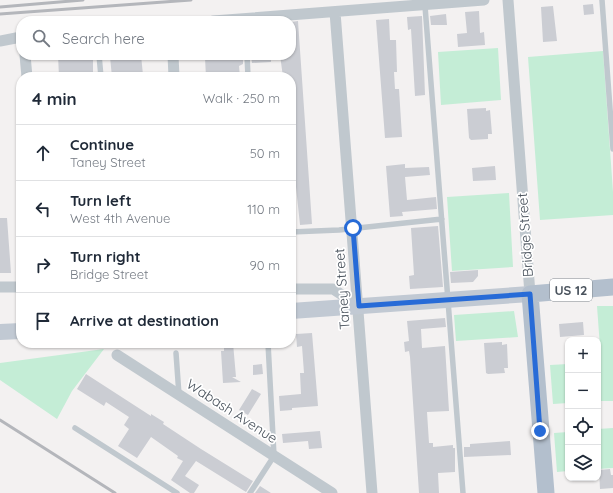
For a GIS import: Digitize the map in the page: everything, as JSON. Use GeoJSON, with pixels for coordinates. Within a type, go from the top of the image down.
{"type":"FeatureCollection","features":[{"type":"Feature","properties":{"kind":"main road","name":"US 12"},"geometry":{"type":"LineString","coordinates":[[530,294],[613,287]]}},
{"type":"Feature","properties":{"kind":"main road"},"geometry":{"type":"LineString","coordinates":[[296,311],[530,294]]}},
{"type":"Feature","properties":{"kind":"main road","name":"Bridge Street"},"geometry":{"type":"LineString","coordinates":[[530,294],[546,493]]}},
{"type":"Feature","properties":{"kind":"main road"},"geometry":{"type":"LineString","coordinates":[[0,332],[16,331]]}},
{"type":"Feature","properties":{"kind":"street"},"geometry":{"type":"LineString","coordinates":[[290,16],[426,6],[484,0]]}},
{"type":"Feature","properties":{"kind":"street","name":"Bridge Street"},"geometry":{"type":"LineString","coordinates":[[508,0],[530,294]]}},
{"type":"Feature","properties":{"kind":"street","name":"Taney Street"},"geometry":{"type":"LineString","coordinates":[[335,12],[353,228],[372,493]]}},
{"type":"Feature","properties":{"kind":"street"},"geometry":{"type":"LineString","coordinates":[[0,41],[16,39]]}},
{"type":"Feature","properties":{"kind":"street"},"geometry":{"type":"LineString","coordinates":[[25,60],[27,72]]}},
{"type":"Feature","properties":{"kind":"street"},"geometry":{"type":"LineString","coordinates":[[173,60],[174,72]]}},
{"type":"Feature","properties":{"kind":"street"},"geometry":{"type":"LineString","coordinates":[[0,287],[16,287]]}},
{"type":"Feature","properties":{"kind":"street"},"geometry":{"type":"LineString","coordinates":[[296,289],[333,289],[359,306]]}},
{"type":"Feature","properties":{"kind":"street","name":"Wabash Avenue"},"geometry":{"type":"LineString","coordinates":[[117,355],[332,493]]}},
{"type":"Feature","properties":{"kind":"lane"},"geometry":{"type":"LineString","coordinates":[[602,0],[613,149]]}},
{"type":"Feature","properties":{"kind":"lane"},"geometry":{"type":"LineString","coordinates":[[426,6],[463,493]]}},
{"type":"Feature","properties":{"kind":"lane"},"geometry":{"type":"LineString","coordinates":[[99,60],[100,72]]}},
{"type":"Feature","properties":{"kind":"lane"},"geometry":{"type":"LineString","coordinates":[[247,60],[248,72]]}},
{"type":"Feature","properties":{"kind":"lane"},"geometry":{"type":"LineString","coordinates":[[296,232],[353,228],[442,219]]}},
{"type":"Feature","properties":{"kind":"lane"},"geometry":{"type":"LineString","coordinates":[[250,493],[274,456],[268,348]]}},
{"type":"Feature","properties":{"kind":"lane"},"geometry":{"type":"LineString","coordinates":[[176,353],[179,395]]}},
{"type":"Feature","properties":{"kind":"lane"},"geometry":{"type":"LineString","coordinates":[[75,428],[177,493]]}},
{"type":"Feature","properties":{"kind":"green space"},"geometry":{"type":"Polygon","coordinates":[[[498,48],[501,100],[441,105],[438,52],[498,48]]]}},
{"type":"Feature","properties":{"kind":"green space"},"geometry":{"type":"Polygon","coordinates":[[[603,51],[613,192],[613,215],[540,220],[528,57],[603,51]]]}},
{"type":"Feature","properties":{"kind":"green space"},"geometry":{"type":"Polygon","coordinates":[[[509,193],[513,267],[452,271],[447,197],[509,193]]]}},
{"type":"Feature","properties":{"kind":"green space"},"geometry":{"type":"Polygon","coordinates":[[[597,306],[613,306],[613,401],[601,401],[601,337],[599,337],[597,306]]]}},
{"type":"Feature","properties":{"kind":"green space"},"geometry":{"type":"Polygon","coordinates":[[[514,311],[518,337],[456,341],[454,315],[514,311]]]}},
{"type":"Feature","properties":{"kind":"green space"},"geometry":{"type":"Polygon","coordinates":[[[104,349],[72,391],[57,419],[0,380],[0,363],[104,349]]]}},
{"type":"Feature","properties":{"kind":"green space"},"geometry":{"type":"Polygon","coordinates":[[[565,364],[565,403],[553,404],[550,365],[565,364]]]}},
{"type":"Feature","properties":{"kind":"green space"},"geometry":{"type":"Polygon","coordinates":[[[613,428],[613,468],[601,469],[601,429],[613,428]]]}},
{"type":"Feature","properties":{"kind":"green space"},"geometry":{"type":"Polygon","coordinates":[[[565,432],[565,471],[557,472],[554,433],[565,432]]]}},
{"type":"Feature","properties":{"kind":"building"},"geometry":{"type":"Polygon","coordinates":[[[593,4],[594,14],[584,15],[583,5],[593,4]]]}},
{"type":"Feature","properties":{"kind":"building"},"geometry":{"type":"Polygon","coordinates":[[[553,6],[557,41],[543,42],[541,7],[553,6]]]}},
{"type":"Feature","properties":{"kind":"building"},"geometry":{"type":"Polygon","coordinates":[[[479,11],[480,33],[484,32],[485,45],[458,47],[457,34],[467,33],[465,12],[479,11]]]}},
{"type":"Feature","properties":{"kind":"building"},"geometry":{"type":"Polygon","coordinates":[[[446,14],[447,25],[431,25],[430,16],[446,14]]]}},
{"type":"Feature","properties":{"kind":"building"},"geometry":{"type":"Polygon","coordinates":[[[422,16],[425,95],[415,96],[411,29],[408,30],[407,17],[422,16]]]}},
{"type":"Feature","properties":{"kind":"building"},"geometry":{"type":"Polygon","coordinates":[[[389,19],[390,40],[396,40],[397,72],[394,72],[395,89],[399,89],[402,137],[385,138],[376,20],[389,19]]]}},
{"type":"Feature","properties":{"kind":"building"},"geometry":{"type":"Polygon","coordinates":[[[296,21],[298,21],[312,224],[300,225],[296,187],[296,72],[282,72],[281,60],[296,60],[296,21]]]}},
{"type":"Feature","properties":{"kind":"building"},"geometry":{"type":"Polygon","coordinates":[[[58,60],[93,60],[93,72],[59,72],[58,60]]]}},
{"type":"Feature","properties":{"kind":"building"},"geometry":{"type":"Polygon","coordinates":[[[110,60],[142,60],[143,72],[112,72],[110,60]]]}},
{"type":"Feature","properties":{"kind":"building"},"geometry":{"type":"Polygon","coordinates":[[[205,60],[243,60],[243,64],[239,66],[240,72],[206,72],[205,60]]]}},
{"type":"Feature","properties":{"kind":"building"},"geometry":{"type":"Polygon","coordinates":[[[252,60],[271,60],[271,62],[252,63],[252,60]]]}},
{"type":"Feature","properties":{"kind":"building"},"geometry":{"type":"Polygon","coordinates":[[[486,108],[486,111],[490,110],[492,134],[488,134],[488,139],[471,140],[469,138],[467,109],[486,108]]]}},
{"type":"Feature","properties":{"kind":"building"},"geometry":{"type":"Polygon","coordinates":[[[405,164],[405,168],[429,167],[430,175],[405,177],[407,200],[436,197],[437,209],[402,212],[403,216],[390,217],[386,166],[405,164]]]}},
{"type":"Feature","properties":{"kind":"building"},"geometry":{"type":"Polygon","coordinates":[[[495,166],[496,180],[473,181],[472,168],[495,166]]]}},
{"type":"Feature","properties":{"kind":"building"},"geometry":{"type":"Polygon","coordinates":[[[0,218],[7,218],[11,273],[0,273],[0,218]]]}},
{"type":"Feature","properties":{"kind":"building"},"geometry":{"type":"Polygon","coordinates":[[[438,226],[443,287],[410,289],[409,276],[414,275],[411,228],[438,226]]]}},
{"type":"Feature","properties":{"kind":"building"},"geometry":{"type":"Polygon","coordinates":[[[478,270],[478,276],[473,282],[451,283],[450,272],[478,270]]]}},
{"type":"Feature","properties":{"kind":"building"},"geometry":{"type":"Polygon","coordinates":[[[445,318],[446,327],[421,329],[422,348],[445,346],[449,411],[427,412],[429,443],[433,443],[433,447],[453,445],[453,448],[455,448],[455,472],[438,473],[439,493],[419,493],[410,357],[409,351],[405,352],[404,342],[409,341],[407,321],[445,318]]]}},
{"type":"Feature","properties":{"kind":"building"},"geometry":{"type":"Polygon","coordinates":[[[583,322],[584,335],[560,337],[559,324],[583,322]]]}},
{"type":"Feature","properties":{"kind":"building"},"geometry":{"type":"Polygon","coordinates":[[[312,333],[318,406],[292,408],[292,410],[280,411],[279,396],[301,394],[300,373],[304,373],[302,346],[297,347],[296,334],[312,333]]]}},
{"type":"Feature","properties":{"kind":"building"},"geometry":{"type":"Polygon","coordinates":[[[502,342],[502,345],[507,344],[508,368],[504,368],[505,373],[488,374],[486,373],[484,343],[502,342]]]}},
{"type":"Feature","properties":{"kind":"building"},"geometry":{"type":"Polygon","coordinates":[[[224,348],[233,348],[236,377],[232,377],[241,382],[223,383],[221,351],[224,351],[224,348]]]}},
{"type":"Feature","properties":{"kind":"building"},"geometry":{"type":"Polygon","coordinates":[[[262,364],[263,374],[253,375],[253,365],[262,364]]]}},
{"type":"Feature","properties":{"kind":"building"},"geometry":{"type":"Polygon","coordinates":[[[86,374],[151,416],[151,414],[164,422],[163,424],[253,481],[246,492],[196,461],[185,476],[199,485],[194,493],[190,493],[171,480],[183,461],[151,437],[137,458],[118,446],[129,429],[124,425],[129,417],[106,402],[104,406],[77,389],[86,374]]]}},
{"type":"Feature","properties":{"kind":"building"},"geometry":{"type":"Polygon","coordinates":[[[252,389],[261,394],[248,415],[239,410],[252,389]]]}},
{"type":"Feature","properties":{"kind":"building"},"geometry":{"type":"Polygon","coordinates":[[[320,431],[322,448],[309,449],[308,441],[283,443],[282,434],[320,431]]]}},
{"type":"Feature","properties":{"kind":"building"},"geometry":{"type":"Polygon","coordinates":[[[510,441],[511,455],[464,457],[464,447],[470,447],[470,444],[510,441]]]}},
{"type":"Feature","properties":{"kind":"building"},"geometry":{"type":"Polygon","coordinates":[[[610,469],[611,475],[613,475],[613,488],[600,489],[601,470],[610,469]]]}},
{"type":"Feature","properties":{"kind":"building"},"geometry":{"type":"Polygon","coordinates":[[[260,486],[271,493],[255,493],[260,486]]]}},
{"type":"Feature","properties":{"kind":"railway"},"geometry":{"type":"LineString","coordinates":[[0,7],[83,0]]}},
{"type":"Feature","properties":{"kind":"railway"},"geometry":{"type":"LineString","coordinates":[[0,14],[191,0]]}},
{"type":"Feature","properties":{"kind":"railway"},"geometry":{"type":"LineString","coordinates":[[0,420],[115,493]]}},
{"type":"Feature","properties":{"kind":"route"},"geometry":{"type":"LineString","coordinates":[[353,228],[359,306],[530,294],[540,431]]}}]}
